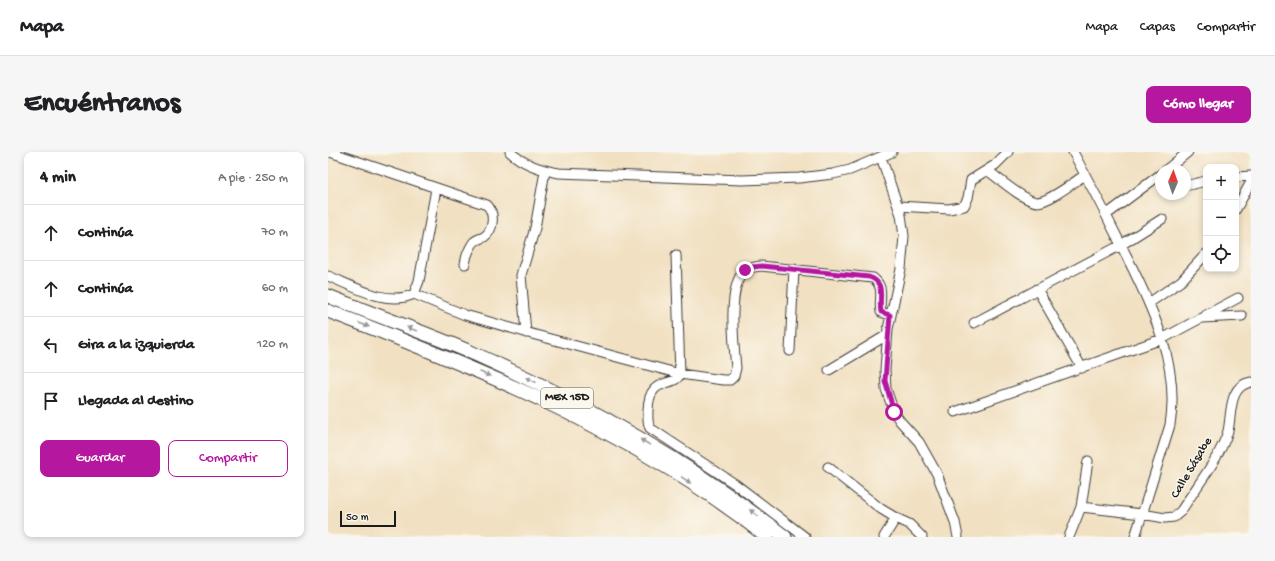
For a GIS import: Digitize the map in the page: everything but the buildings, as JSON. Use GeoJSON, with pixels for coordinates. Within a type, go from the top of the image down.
{"type":"FeatureCollection","features":[{"type":"Feature","properties":{"kind":"highway","name":"MEX 15D"},"geometry":{"type":"LineString","coordinates":[[328,296],[474,354],[579,404],[628,431],[739,501],[785,537]]}},
{"type":"Feature","properties":{"kind":"highway","name":"MEX 15D"},"geometry":{"type":"LineString","coordinates":[[328,311],[416,345],[507,384],[618,438],[716,500],[767,537]]}},
{"type":"Feature","properties":{"kind":"street"},"geometry":{"type":"LineString","coordinates":[[330,152],[436,189],[482,202],[491,209],[493,217],[490,230],[485,236],[474,242],[469,250],[465,264]]}},
{"type":"Feature","properties":{"kind":"street"},"geometry":{"type":"LineString","coordinates":[[510,152],[523,162],[545,171],[589,175],[774,180],[833,174],[850,170],[892,152]]}},
{"type":"Feature","properties":{"kind":"street"},"geometry":{"type":"LineString","coordinates":[[898,206],[949,209],[964,206],[968,198],[971,180],[987,170],[1008,152]]}},
{"type":"Feature","properties":{"kind":"street"},"geometry":{"type":"LineString","coordinates":[[1073,152],[1106,214],[1150,303],[1162,339],[1170,371],[1172,415],[1167,438],[1135,537]]}},
{"type":"Feature","properties":{"kind":"street"},"geometry":{"type":"LineString","coordinates":[[1173,164],[1188,152]]}},
{"type":"Feature","properties":{"kind":"street"},"geometry":{"type":"LineString","coordinates":[[881,157],[903,225],[904,249],[887,335],[885,381],[889,400],[900,421],[919,442],[937,474],[958,537]]}},
{"type":"Feature","properties":{"kind":"street"},"geometry":{"type":"LineString","coordinates":[[987,170],[1027,198],[1037,202],[1048,198],[1085,175]]}},
{"type":"Feature","properties":{"kind":"street"},"geometry":{"type":"LineString","coordinates":[[526,332],[521,275],[536,228],[545,171]]}},
{"type":"Feature","properties":{"kind":"street"},"geometry":{"type":"LineString","coordinates":[[1239,177],[1251,176]]}},
{"type":"Feature","properties":{"kind":"street"},"geometry":{"type":"LineString","coordinates":[[1106,214],[1155,178]]}},
{"type":"Feature","properties":{"kind":"street"},"geometry":{"type":"LineString","coordinates":[[1191,185],[1203,182]]}},
{"type":"Feature","properties":{"kind":"street"},"geometry":{"type":"LineString","coordinates":[[1239,204],[1251,182]]}},
{"type":"Feature","properties":{"kind":"street"},"geometry":{"type":"LineString","coordinates":[[414,294],[419,281],[436,189]]}},
{"type":"Feature","properties":{"kind":"street"},"geometry":{"type":"LineString","coordinates":[[974,323],[1121,245],[1162,219]]}},
{"type":"Feature","properties":{"kind":"street"},"geometry":{"type":"LineString","coordinates":[[676,255],[680,374],[676,379],[660,384],[650,394],[648,399],[648,423],[650,428],[735,484],[805,537]]}},
{"type":"Feature","properties":{"kind":"street"},"geometry":{"type":"LineString","coordinates":[[1150,303],[1180,281],[1203,257]]}},
{"type":"Feature","properties":{"kind":"street"},"geometry":{"type":"LineString","coordinates":[[328,276],[386,298],[409,296],[414,294],[465,315],[680,374],[714,379],[730,380],[734,376],[736,368],[734,308],[737,287],[741,275],[745,270],[752,267],[762,266],[869,277],[877,281],[881,288],[881,312],[890,315]]}},
{"type":"Feature","properties":{"kind":"street"},"geometry":{"type":"LineString","coordinates":[[790,351],[794,269]]}},
{"type":"Feature","properties":{"kind":"street"},"geometry":{"type":"LineString","coordinates":[[1037,289],[1082,368]]}},
{"type":"Feature","properties":{"kind":"street"},"geometry":{"type":"LineString","coordinates":[[955,412],[1162,339],[1238,298]]}},
{"type":"Feature","properties":{"kind":"street"},"geometry":{"type":"LineString","coordinates":[[1201,318],[1242,316]]}},
{"type":"Feature","properties":{"kind":"street"},"geometry":{"type":"LineString","coordinates":[[829,370],[887,335]]}},
{"type":"Feature","properties":{"kind":"street","name":"Calle Sásabe"},"geometry":{"type":"LineString","coordinates":[[1081,507],[1165,518],[1174,517],[1181,511],[1225,439],[1234,395],[1242,385],[1251,382]]}},
{"type":"Feature","properties":{"kind":"street"},"geometry":{"type":"LineString","coordinates":[[1069,537],[1081,507],[1088,461]]}},
{"type":"Feature","properties":{"kind":"street"},"geometry":{"type":"LineString","coordinates":[[828,467],[881,509],[909,524],[922,537]]}},
{"type":"Feature","properties":{"kind":"street"},"geometry":{"type":"LineString","coordinates":[[884,537],[896,518]]}},
{"type":"Feature","properties":{"kind":"route"},"geometry":{"type":"LineString","coordinates":[[745,270],[752,267],[762,266],[869,277],[877,281],[881,288],[881,312],[890,315],[885,357],[885,381],[889,400],[894,412]]}}]}
